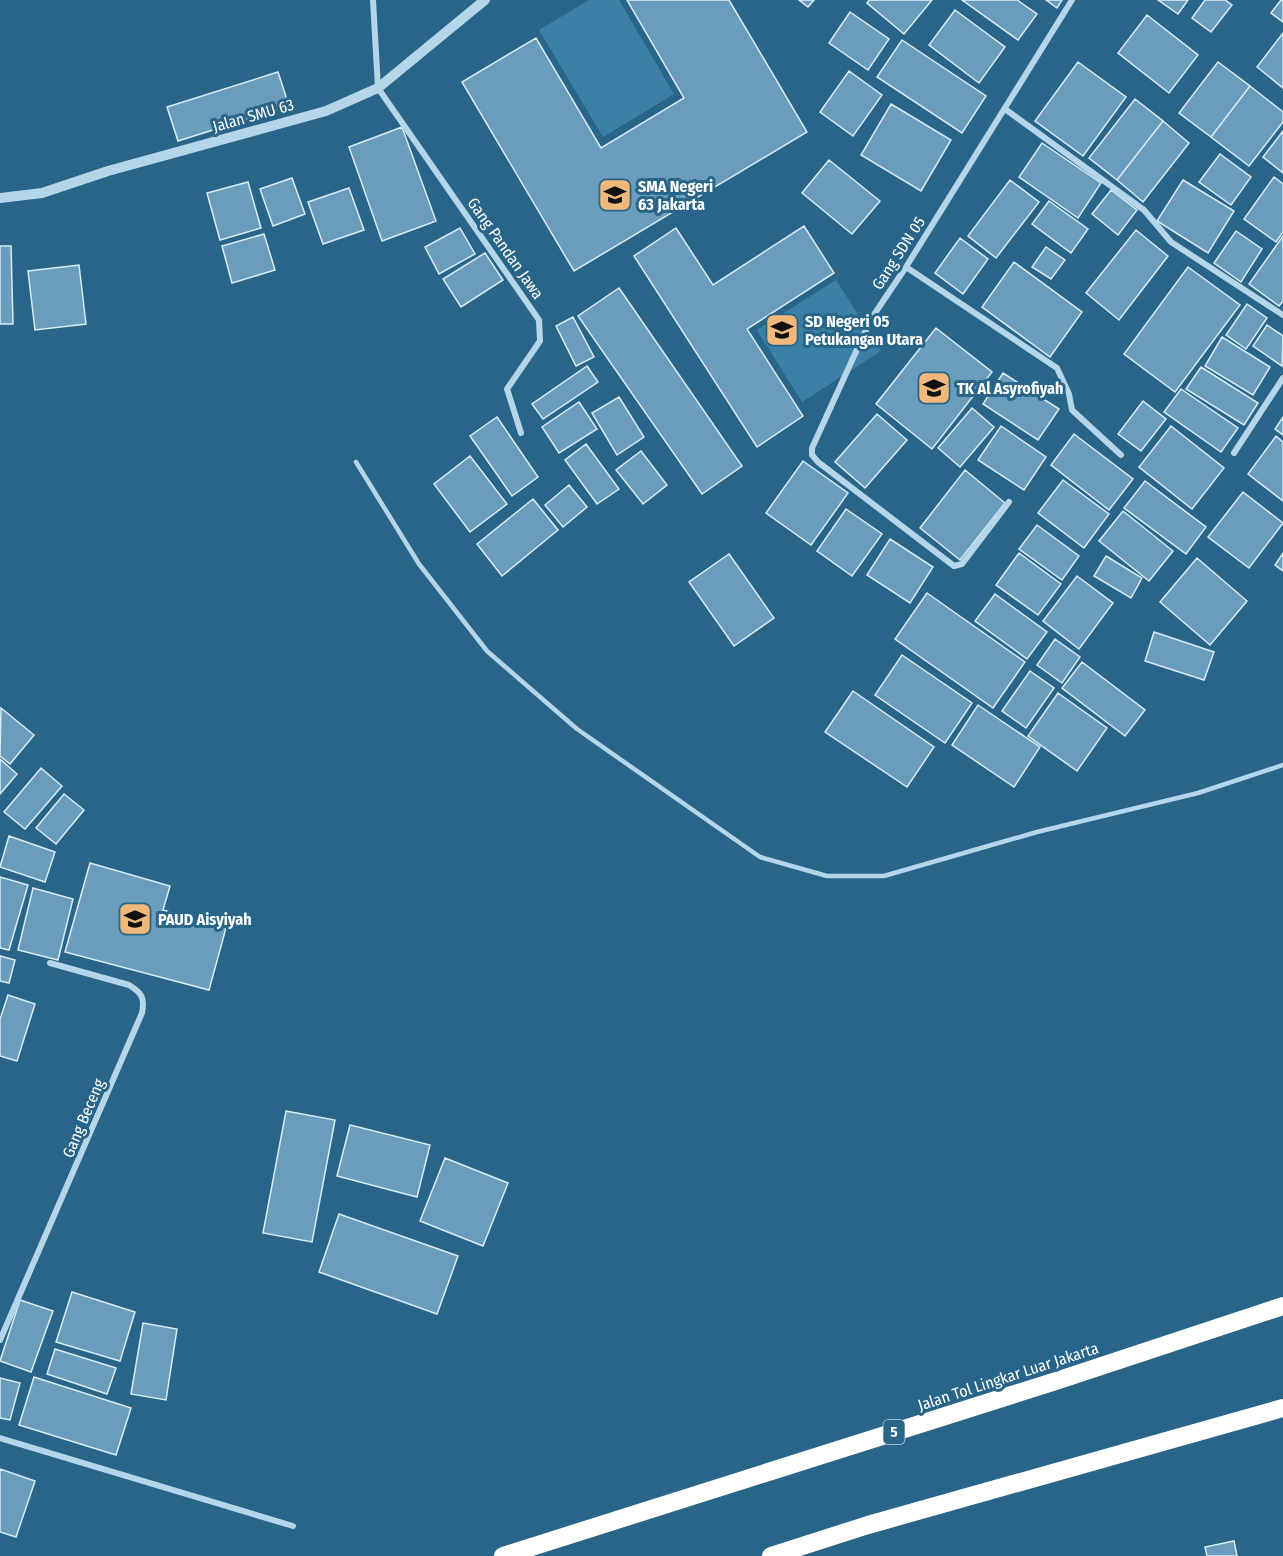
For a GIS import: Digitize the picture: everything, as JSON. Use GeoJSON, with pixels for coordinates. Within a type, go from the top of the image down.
{"type":"FeatureCollection","features":[{"type":"Feature","properties":{"kind":"highway","name":"Jalan Tol Lingkar Luar Jakarta"},"geometry":{"type":"LineString","coordinates":[[503,1556],[1056,1381],[1283,1306]]}},
{"type":"Feature","properties":{"kind":"highway"},"geometry":{"type":"LineString","coordinates":[[771,1556],[868,1525],[1283,1408]]}},
{"type":"Feature","properties":{"kind":"street"},"geometry":{"type":"LineString","coordinates":[[373,0],[378,87]]}},
{"type":"Feature","properties":{"kind":"street","name":"Jalan SMU 63"},"geometry":{"type":"LineString","coordinates":[[0,198],[42,193],[108,171],[326,111],[378,87],[485,0]]}},
{"type":"Feature","properties":{"kind":"street","name":"Gang SDN 05"},"geometry":{"type":"LineString","coordinates":[[1009,502],[962,564],[954,566],[826,469],[812,455],[812,448],[871,319],[906,267],[1072,0]]}},
{"type":"Feature","properties":{"kind":"street","name":"Gang Pandan Jawa"},"geometry":{"type":"LineString","coordinates":[[378,87],[539,320],[540,341],[507,389],[521,433]]}},
{"type":"Feature","properties":{"kind":"street"},"geometry":{"type":"LineString","coordinates":[[1005,109],[1144,210],[1171,242],[1283,315]]}},
{"type":"Feature","properties":{"kind":"street"},"geometry":{"type":"LineString","coordinates":[[906,267],[1057,368],[1069,394],[1072,410],[1121,455]]}},
{"type":"Feature","properties":{"kind":"street"},"geometry":{"type":"LineString","coordinates":[[1234,453],[1283,378]]}},
{"type":"Feature","properties":{"kind":"street","name":"Gang Beceng"},"geometry":{"type":"LineString","coordinates":[[0,1340],[97,1122],[142,1013],[144,1001],[140,992],[129,985],[50,963]]}},
{"type":"Feature","properties":{"kind":"street"},"geometry":{"type":"LineString","coordinates":[[0,1437],[293,1526]]}},
{"type":"Feature","properties":{"kind":"lane"},"geometry":{"type":"LineString","coordinates":[[356,462],[419,564],[487,651],[577,729],[760,857],[827,876],[884,876],[1037,832],[1198,793],[1283,765]]}},
{"type":"Feature","properties":{"kind":"shaded area"},"geometry":{"type":"Polygon","coordinates":[[[589,0],[619,0],[674,94],[603,137],[539,30],[589,0]]]}},
{"type":"Feature","properties":{"kind":"shaded area"},"geometry":{"type":"Polygon","coordinates":[[[836,280],[881,351],[802,402],[757,330],[836,280]]]}},
{"type":"Feature","properties":{"kind":"building","name":"SMA Negeri 63 Jakarta"},"geometry":{"type":"Polygon","coordinates":[[[627,0],[729,0],[807,132],[574,271],[462,82],[536,38],[601,148],[684,98],[627,0]]]}},
{"type":"Feature","properties":{"kind":"building"},"geometry":{"type":"Polygon","coordinates":[[[799,0],[814,0],[808,7],[799,0]]]}},
{"type":"Feature","properties":{"kind":"building"},"geometry":{"type":"Polygon","coordinates":[[[869,0],[932,0],[904,34],[867,3],[869,0]]]}},
{"type":"Feature","properties":{"kind":"building"},"geometry":{"type":"Polygon","coordinates":[[[962,0],[1017,0],[1037,14],[1018,40],[962,0]]]}},
{"type":"Feature","properties":{"kind":"building"},"geometry":{"type":"Polygon","coordinates":[[[1046,0],[1062,0],[1057,8],[1046,0]]]}},
{"type":"Feature","properties":{"kind":"building"},"geometry":{"type":"Polygon","coordinates":[[[1158,0],[1188,0],[1178,14],[1158,0]]]}},
{"type":"Feature","properties":{"kind":"building"},"geometry":{"type":"Polygon","coordinates":[[[1205,0],[1225,0],[1232,5],[1211,32],[1192,18],[1205,0]]]}},
{"type":"Feature","properties":{"kind":"building"},"geometry":{"type":"Polygon","coordinates":[[[1283,0],[1283,22],[1271,13],[1283,0]]]}},
{"type":"Feature","properties":{"kind":"building"},"geometry":{"type":"Polygon","coordinates":[[[955,10],[1005,47],[979,83],[929,45],[955,10]]]}},
{"type":"Feature","properties":{"kind":"building"},"geometry":{"type":"Polygon","coordinates":[[[850,12],[889,39],[868,70],[829,43],[850,12]]]}},
{"type":"Feature","properties":{"kind":"building"},"geometry":{"type":"Polygon","coordinates":[[[1147,15],[1198,55],[1169,93],[1118,53],[1147,15]]]}},
{"type":"Feature","properties":{"kind":"building"},"geometry":{"type":"Polygon","coordinates":[[[1283,33],[1283,88],[1257,67],[1283,33]]]}},
{"type":"Feature","properties":{"kind":"building"},"geometry":{"type":"Polygon","coordinates":[[[902,40],[986,96],[962,133],[877,77],[902,40]]]}},
{"type":"Feature","properties":{"kind":"building"},"geometry":{"type":"Polygon","coordinates":[[[1078,62],[1126,97],[1083,156],[1035,121],[1078,62]]]}},
{"type":"Feature","properties":{"kind":"building"},"geometry":{"type":"Polygon","coordinates":[[[1218,62],[1250,86],[1211,137],[1179,113],[1218,62]]]}},
{"type":"Feature","properties":{"kind":"building"},"geometry":{"type":"Polygon","coordinates":[[[849,71],[882,95],[853,136],[820,112],[849,71]]]}},
{"type":"Feature","properties":{"kind":"building"},"geometry":{"type":"Polygon","coordinates":[[[278,72],[289,106],[178,141],[167,107],[278,72]]]}},
{"type":"Feature","properties":{"kind":"building"},"geometry":{"type":"Polygon","coordinates":[[[1250,86],[1283,112],[1283,122],[1249,166],[1211,137],[1250,86]]]}},
{"type":"Feature","properties":{"kind":"building"},"geometry":{"type":"Polygon","coordinates":[[[1135,99],[1163,121],[1117,180],[1089,158],[1135,99]]]}},
{"type":"Feature","properties":{"kind":"building"},"geometry":{"type":"Polygon","coordinates":[[[891,104],[951,140],[921,191],[861,155],[891,104]]]}},
{"type":"Feature","properties":{"kind":"building"},"geometry":{"type":"Polygon","coordinates":[[[1163,121],[1189,143],[1143,202],[1117,180],[1163,121]]]}},
{"type":"Feature","properties":{"kind":"building"},"geometry":{"type":"Polygon","coordinates":[[[402,127],[436,221],[382,241],[349,147],[402,127]]]}},
{"type":"Feature","properties":{"kind":"building"},"geometry":{"type":"Polygon","coordinates":[[[1283,131],[1283,173],[1263,157],[1283,131]]]}},
{"type":"Feature","properties":{"kind":"building"},"geometry":{"type":"Polygon","coordinates":[[[1042,143],[1101,183],[1078,218],[1019,177],[1042,143]]]}},
{"type":"Feature","properties":{"kind":"building"},"geometry":{"type":"Polygon","coordinates":[[[1220,154],[1251,177],[1231,205],[1199,182],[1220,154]]]}},
{"type":"Feature","properties":{"kind":"building"},"geometry":{"type":"Polygon","coordinates":[[[829,160],[880,201],[852,234],[802,193],[829,160]]]}},
{"type":"Feature","properties":{"kind":"building"},"geometry":{"type":"Polygon","coordinates":[[[1274,177],[1283,184],[1283,232],[1276,242],[1244,219],[1274,177]]]}},
{"type":"Feature","properties":{"kind":"building"},"geometry":{"type":"Polygon","coordinates":[[[292,178],[305,214],[273,226],[260,189],[292,178]]]}},
{"type":"Feature","properties":{"kind":"building"},"geometry":{"type":"Polygon","coordinates":[[[1010,180],[1039,202],[996,258],[968,236],[1010,180]]]}},
{"type":"Feature","properties":{"kind":"building"},"geometry":{"type":"Polygon","coordinates":[[[1183,180],[1234,211],[1208,253],[1157,221],[1183,180]]]}},
{"type":"Feature","properties":{"kind":"building"},"geometry":{"type":"Polygon","coordinates":[[[248,182],[261,228],[220,240],[207,193],[248,182]]]}},
{"type":"Feature","properties":{"kind":"building"},"geometry":{"type":"Polygon","coordinates":[[[349,188],[364,230],[323,244],[308,202],[349,188]]]}},
{"type":"Feature","properties":{"kind":"building"},"geometry":{"type":"Polygon","coordinates":[[[1111,190],[1137,210],[1118,235],[1092,214],[1111,190]]]}},
{"type":"Feature","properties":{"kind":"building"},"geometry":{"type":"Polygon","coordinates":[[[1049,201],[1088,229],[1071,253],[1032,224],[1049,201]]]}},
{"type":"Feature","properties":{"kind":"building"},"geometry":{"type":"Polygon","coordinates":[[[804,226],[834,273],[747,329],[803,416],[757,447],[634,256],[676,228],[713,285],[804,226]]]}},
{"type":"Feature","properties":{"kind":"building"},"geometry":{"type":"Polygon","coordinates":[[[460,228],[475,254],[439,274],[425,247],[460,228]]]}},
{"type":"Feature","properties":{"kind":"building"},"geometry":{"type":"Polygon","coordinates":[[[1136,230],[1168,256],[1119,320],[1086,293],[1136,230]]]}},
{"type":"Feature","properties":{"kind":"building"},"geometry":{"type":"Polygon","coordinates":[[[1236,231],[1262,249],[1241,282],[1214,263],[1236,231]]]}},
{"type":"Feature","properties":{"kind":"building"},"geometry":{"type":"Polygon","coordinates":[[[264,234],[275,270],[232,283],[222,246],[264,234]]]}},
{"type":"Feature","properties":{"kind":"building"},"geometry":{"type":"Polygon","coordinates":[[[1283,236],[1283,301],[1279,306],[1249,284],[1283,236]]]}},
{"type":"Feature","properties":{"kind":"building"},"geometry":{"type":"Polygon","coordinates":[[[960,238],[988,259],[963,294],[935,273],[960,238]]]}},
{"type":"Feature","properties":{"kind":"building"},"geometry":{"type":"Polygon","coordinates":[[[0,246],[11,246],[13,324],[0,324],[0,246]]]}},
{"type":"Feature","properties":{"kind":"building"},"geometry":{"type":"Polygon","coordinates":[[[1046,247],[1065,260],[1051,279],[1032,267],[1046,247]]]}},
{"type":"Feature","properties":{"kind":"building"},"geometry":{"type":"Polygon","coordinates":[[[485,253],[503,280],[461,307],[443,279],[485,253]]]}},
{"type":"Feature","properties":{"kind":"building"},"geometry":{"type":"Polygon","coordinates":[[[1014,262],[1082,312],[1050,357],[982,307],[1014,262]]]}},
{"type":"Feature","properties":{"kind":"building"},"geometry":{"type":"Polygon","coordinates":[[[79,265],[86,324],[35,330],[28,271],[79,265]]]}},
{"type":"Feature","properties":{"kind":"building"},"geometry":{"type":"Polygon","coordinates":[[[1188,267],[1240,305],[1175,392],[1124,354],[1188,267]]]}},
{"type":"Feature","properties":{"kind":"building"},"geometry":{"type":"Polygon","coordinates":[[[619,288],[742,466],[702,494],[578,316],[619,288]]]}},
{"type":"Feature","properties":{"kind":"building"},"geometry":{"type":"Polygon","coordinates":[[[1247,304],[1267,318],[1246,349],[1226,335],[1247,304]]]}},
{"type":"Feature","properties":{"kind":"building"},"geometry":{"type":"Polygon","coordinates":[[[573,317],[594,357],[576,366],[556,326],[573,317]]]}},
{"type":"Feature","properties":{"kind":"building"},"geometry":{"type":"Polygon","coordinates":[[[1267,325],[1283,336],[1282,366],[1253,346],[1267,325]]]}},
{"type":"Feature","properties":{"kind":"building","name":"TK Al Asyrofiyah"},"geometry":{"type":"Polygon","coordinates":[[[936,328],[992,372],[932,449],[876,404],[936,328]]]}},
{"type":"Feature","properties":{"kind":"building"},"geometry":{"type":"Polygon","coordinates":[[[1222,337],[1270,367],[1253,395],[1205,366],[1222,337]]]}},
{"type":"Feature","properties":{"kind":"building"},"geometry":{"type":"Polygon","coordinates":[[[587,366],[598,382],[543,419],[532,404],[587,366]]]}},
{"type":"Feature","properties":{"kind":"building"},"geometry":{"type":"Polygon","coordinates":[[[1201,367],[1258,403],[1244,425],[1186,389],[1201,367]]]}},
{"type":"Feature","properties":{"kind":"building"},"geometry":{"type":"Polygon","coordinates":[[[1003,373],[1059,409],[1038,440],[983,404],[1003,373]]]}},
{"type":"Feature","properties":{"kind":"building"},"geometry":{"type":"Polygon","coordinates":[[[1181,389],[1238,428],[1221,452],[1164,412],[1181,389]]]}},
{"type":"Feature","properties":{"kind":"building"},"geometry":{"type":"Polygon","coordinates":[[[619,397],[644,437],[617,455],[592,413],[619,397]]]}},
{"type":"Feature","properties":{"kind":"building"},"geometry":{"type":"Polygon","coordinates":[[[1143,401],[1166,419],[1141,451],[1118,434],[1143,401]]]}},
{"type":"Feature","properties":{"kind":"building"},"geometry":{"type":"Polygon","coordinates":[[[579,402],[597,429],[559,453],[542,427],[579,402]]]}},
{"type":"Feature","properties":{"kind":"building"},"geometry":{"type":"Polygon","coordinates":[[[972,408],[994,427],[960,467],[938,448],[972,408]]]}},
{"type":"Feature","properties":{"kind":"building"},"geometry":{"type":"Polygon","coordinates":[[[877,414],[907,440],[865,488],[835,462],[877,414]]]}},
{"type":"Feature","properties":{"kind":"building"},"geometry":{"type":"Polygon","coordinates":[[[497,417],[538,477],[512,496],[470,436],[497,417]]]}},
{"type":"Feature","properties":{"kind":"building"},"geometry":{"type":"Polygon","coordinates":[[[1283,417],[1283,435],[1275,429],[1283,417]]]}},
{"type":"Feature","properties":{"kind":"building"},"geometry":{"type":"Polygon","coordinates":[[[1001,426],[1046,457],[1024,490],[978,460],[1001,426]]]}},
{"type":"Feature","properties":{"kind":"building"},"geometry":{"type":"Polygon","coordinates":[[[1171,426],[1224,468],[1192,509],[1139,467],[1171,426]]]}},
{"type":"Feature","properties":{"kind":"building"},"geometry":{"type":"Polygon","coordinates":[[[1074,434],[1133,479],[1109,510],[1051,465],[1074,434]]]}},
{"type":"Feature","properties":{"kind":"building"},"geometry":{"type":"Polygon","coordinates":[[[1276,436],[1283,442],[1283,501],[1248,474],[1276,436]]]}},
{"type":"Feature","properties":{"kind":"building"},"geometry":{"type":"Polygon","coordinates":[[[586,444],[619,489],[597,504],[565,460],[586,444]]]}},
{"type":"Feature","properties":{"kind":"building"},"geometry":{"type":"Polygon","coordinates":[[[641,451],[667,485],[643,504],[616,470],[641,451]]]}},
{"type":"Feature","properties":{"kind":"building"},"geometry":{"type":"Polygon","coordinates":[[[470,456],[507,504],[470,532],[434,484],[470,456]]]}},
{"type":"Feature","properties":{"kind":"building"},"geometry":{"type":"Polygon","coordinates":[[[803,461],[848,493],[811,545],[766,513],[803,461]]]}},
{"type":"Feature","properties":{"kind":"building"},"geometry":{"type":"Polygon","coordinates":[[[965,470],[1005,503],[960,560],[920,528],[965,470]]]}},
{"type":"Feature","properties":{"kind":"building"},"geometry":{"type":"Polygon","coordinates":[[[1063,480],[1109,514],[1084,548],[1038,513],[1063,480]]]}},
{"type":"Feature","properties":{"kind":"building"},"geometry":{"type":"Polygon","coordinates":[[[1145,481],[1206,527],[1186,554],[1124,508],[1145,481]]]}},
{"type":"Feature","properties":{"kind":"building"},"geometry":{"type":"Polygon","coordinates":[[[569,485],[587,507],[563,527],[545,505],[569,485]]]}},
{"type":"Feature","properties":{"kind":"building"},"geometry":{"type":"Polygon","coordinates":[[[1243,492],[1283,523],[1249,568],[1208,537],[1243,492]]]}},
{"type":"Feature","properties":{"kind":"building"},"geometry":{"type":"Polygon","coordinates":[[[533,499],[558,530],[502,576],[477,544],[533,499]]]}},
{"type":"Feature","properties":{"kind":"building"},"geometry":{"type":"Polygon","coordinates":[[[846,509],[882,534],[852,576],[817,551],[846,509]]]}},
{"type":"Feature","properties":{"kind":"building"},"geometry":{"type":"Polygon","coordinates":[[[1123,511],[1173,551],[1149,581],[1099,541],[1123,511]]]}},
{"type":"Feature","properties":{"kind":"building"},"geometry":{"type":"Polygon","coordinates":[[[1037,525],[1079,556],[1062,580],[1019,549],[1037,525]]]}},
{"type":"Feature","properties":{"kind":"building"},"geometry":{"type":"Polygon","coordinates":[[[890,539],[933,567],[910,603],[867,575],[890,539]]]}},
{"type":"Feature","properties":{"kind":"building"},"geometry":{"type":"Polygon","coordinates":[[[1019,553],[1061,584],[1038,615],[996,585],[1019,553]]]}},
{"type":"Feature","properties":{"kind":"building"},"geometry":{"type":"Polygon","coordinates":[[[1283,553],[1283,571],[1275,565],[1283,553]]]}},
{"type":"Feature","properties":{"kind":"building"},"geometry":{"type":"Polygon","coordinates":[[[729,554],[774,618],[734,646],[689,582],[729,554]]]}},
{"type":"Feature","properties":{"kind":"building"},"geometry":{"type":"Polygon","coordinates":[[[1106,556],[1142,578],[1131,598],[1094,576],[1106,556]]]}},
{"type":"Feature","properties":{"kind":"building"},"geometry":{"type":"Polygon","coordinates":[[[1197,558],[1247,601],[1210,645],[1160,602],[1197,558]]]}},
{"type":"Feature","properties":{"kind":"building"},"geometry":{"type":"Polygon","coordinates":[[[1077,576],[1113,603],[1079,649],[1043,621],[1077,576]]]}},
{"type":"Feature","properties":{"kind":"building"},"geometry":{"type":"Polygon","coordinates":[[[927,593],[1025,662],[993,708],[895,639],[927,593]]]}},
{"type":"Feature","properties":{"kind":"building"},"geometry":{"type":"Polygon","coordinates":[[[995,594],[1047,632],[1027,659],[975,621],[995,594]]]}},
{"type":"Feature","properties":{"kind":"building"},"geometry":{"type":"Polygon","coordinates":[[[1154,632],[1214,652],[1204,680],[1145,661],[1154,632]]]}},
{"type":"Feature","properties":{"kind":"building"},"geometry":{"type":"Polygon","coordinates":[[[1055,639],[1080,657],[1062,683],[1037,665],[1055,639]]]}},
{"type":"Feature","properties":{"kind":"building"},"geometry":{"type":"Polygon","coordinates":[[[902,655],[972,703],[945,743],[875,695],[902,655]]]}},
{"type":"Feature","properties":{"kind":"building"},"geometry":{"type":"Polygon","coordinates":[[[1082,662],[1145,710],[1125,736],[1062,688],[1082,662]]]}},
{"type":"Feature","properties":{"kind":"building"},"geometry":{"type":"Polygon","coordinates":[[[1030,671],[1054,688],[1026,728],[1002,711],[1030,671]]]}},
{"type":"Feature","properties":{"kind":"building"},"geometry":{"type":"Polygon","coordinates":[[[853,691],[934,747],[907,787],[825,732],[853,691]]]}},
{"type":"Feature","properties":{"kind":"building"},"geometry":{"type":"Polygon","coordinates":[[[1058,693],[1107,728],[1077,771],[1028,736],[1058,693]]]}},
{"type":"Feature","properties":{"kind":"building"},"geometry":{"type":"Polygon","coordinates":[[[978,705],[1040,747],[1014,787],[952,745],[978,705]]]}},
{"type":"Feature","properties":{"kind":"building"},"geometry":{"type":"Polygon","coordinates":[[[1,708],[34,735],[10,764],[0,756],[1,708]]]}},
{"type":"Feature","properties":{"kind":"building"},"geometry":{"type":"Polygon","coordinates":[[[0,759],[17,774],[0,794],[0,759]]]}},
{"type":"Feature","properties":{"kind":"building"},"geometry":{"type":"Polygon","coordinates":[[[41,768],[62,786],[25,829],[4,812],[41,768]]]}},
{"type":"Feature","properties":{"kind":"building"},"geometry":{"type":"Polygon","coordinates":[[[64,794],[84,810],[56,844],[36,828],[64,794]]]}},
{"type":"Feature","properties":{"kind":"building"},"geometry":{"type":"Polygon","coordinates":[[[9,836],[55,852],[45,882],[0,867],[9,836]]]}},
{"type":"Feature","properties":{"kind":"building","name":"PAUD Aisyiyah"},"geometry":{"type":"Polygon","coordinates":[[[90,863],[170,886],[163,910],[226,928],[209,990],[65,952],[90,863]]]}},
{"type":"Feature","properties":{"kind":"building"},"geometry":{"type":"Polygon","coordinates":[[[0,877],[28,885],[9,950],[0,948],[0,877]]]}},
{"type":"Feature","properties":{"kind":"building"},"geometry":{"type":"Polygon","coordinates":[[[33,888],[73,899],[58,960],[18,950],[33,888]]]}},
{"type":"Feature","properties":{"kind":"building"},"geometry":{"type":"Polygon","coordinates":[[[0,956],[15,960],[9,983],[0,981],[0,956]]]}},
{"type":"Feature","properties":{"kind":"building"},"geometry":{"type":"Polygon","coordinates":[[[8,995],[35,1004],[17,1061],[0,1056],[0,1019],[8,995]]]}},
{"type":"Feature","properties":{"kind":"building"},"geometry":{"type":"Polygon","coordinates":[[[286,1111],[335,1120],[312,1242],[263,1233],[286,1111]]]}},
{"type":"Feature","properties":{"kind":"building"},"geometry":{"type":"Polygon","coordinates":[[[350,1125],[430,1145],[417,1197],[337,1176],[350,1125]]]}},
{"type":"Feature","properties":{"kind":"building"},"geometry":{"type":"Polygon","coordinates":[[[445,1158],[508,1183],[483,1246],[420,1221],[445,1158]]]}},
{"type":"Feature","properties":{"kind":"building"},"geometry":{"type":"Polygon","coordinates":[[[339,1214],[458,1256],[437,1314],[319,1272],[339,1214]]]}},
{"type":"Feature","properties":{"kind":"building"},"geometry":{"type":"Polygon","coordinates":[[[72,1292],[135,1312],[120,1361],[56,1342],[72,1292]]]}},
{"type":"Feature","properties":{"kind":"building"},"geometry":{"type":"Polygon","coordinates":[[[20,1300],[53,1311],[31,1372],[0,1361],[20,1300]]]}},
{"type":"Feature","properties":{"kind":"building"},"geometry":{"type":"Polygon","coordinates":[[[143,1323],[177,1329],[166,1400],[131,1394],[143,1323]]]}},
{"type":"Feature","properties":{"kind":"building"},"geometry":{"type":"Polygon","coordinates":[[[55,1349],[116,1368],[107,1394],[47,1374],[55,1349]]]}},
{"type":"Feature","properties":{"kind":"building"},"geometry":{"type":"Polygon","coordinates":[[[34,1377],[131,1408],[116,1455],[19,1425],[34,1377]]]}},
{"type":"Feature","properties":{"kind":"building"},"geometry":{"type":"Polygon","coordinates":[[[0,1378],[20,1383],[10,1420],[0,1418],[0,1378]]]}},
{"type":"Feature","properties":{"kind":"building"},"geometry":{"type":"Polygon","coordinates":[[[0,1469],[35,1481],[16,1537],[0,1532],[0,1469]]]}},
{"type":"Feature","properties":{"kind":"building"},"geometry":{"type":"Polygon","coordinates":[[[1234,1541],[1237,1556],[1207,1556],[1205,1547],[1234,1541]]]}},
{"type":"Feature","properties":{"kind":"place","name":"SMA Negeri 63 Jakarta"},"geometry":{"type":"Point","coordinates":[615,195]}},
{"type":"Feature","properties":{"kind":"place","name":"SD Negeri 05 Petukangan Utara"},"geometry":{"type":"Point","coordinates":[782,330]}},
{"type":"Feature","properties":{"kind":"place","name":"TK Al Asyrofiyah"},"geometry":{"type":"Point","coordinates":[934,388]}},
{"type":"Feature","properties":{"kind":"place","name":"PAUD Aisyiyah"},"geometry":{"type":"Point","coordinates":[135,919]}}]}
